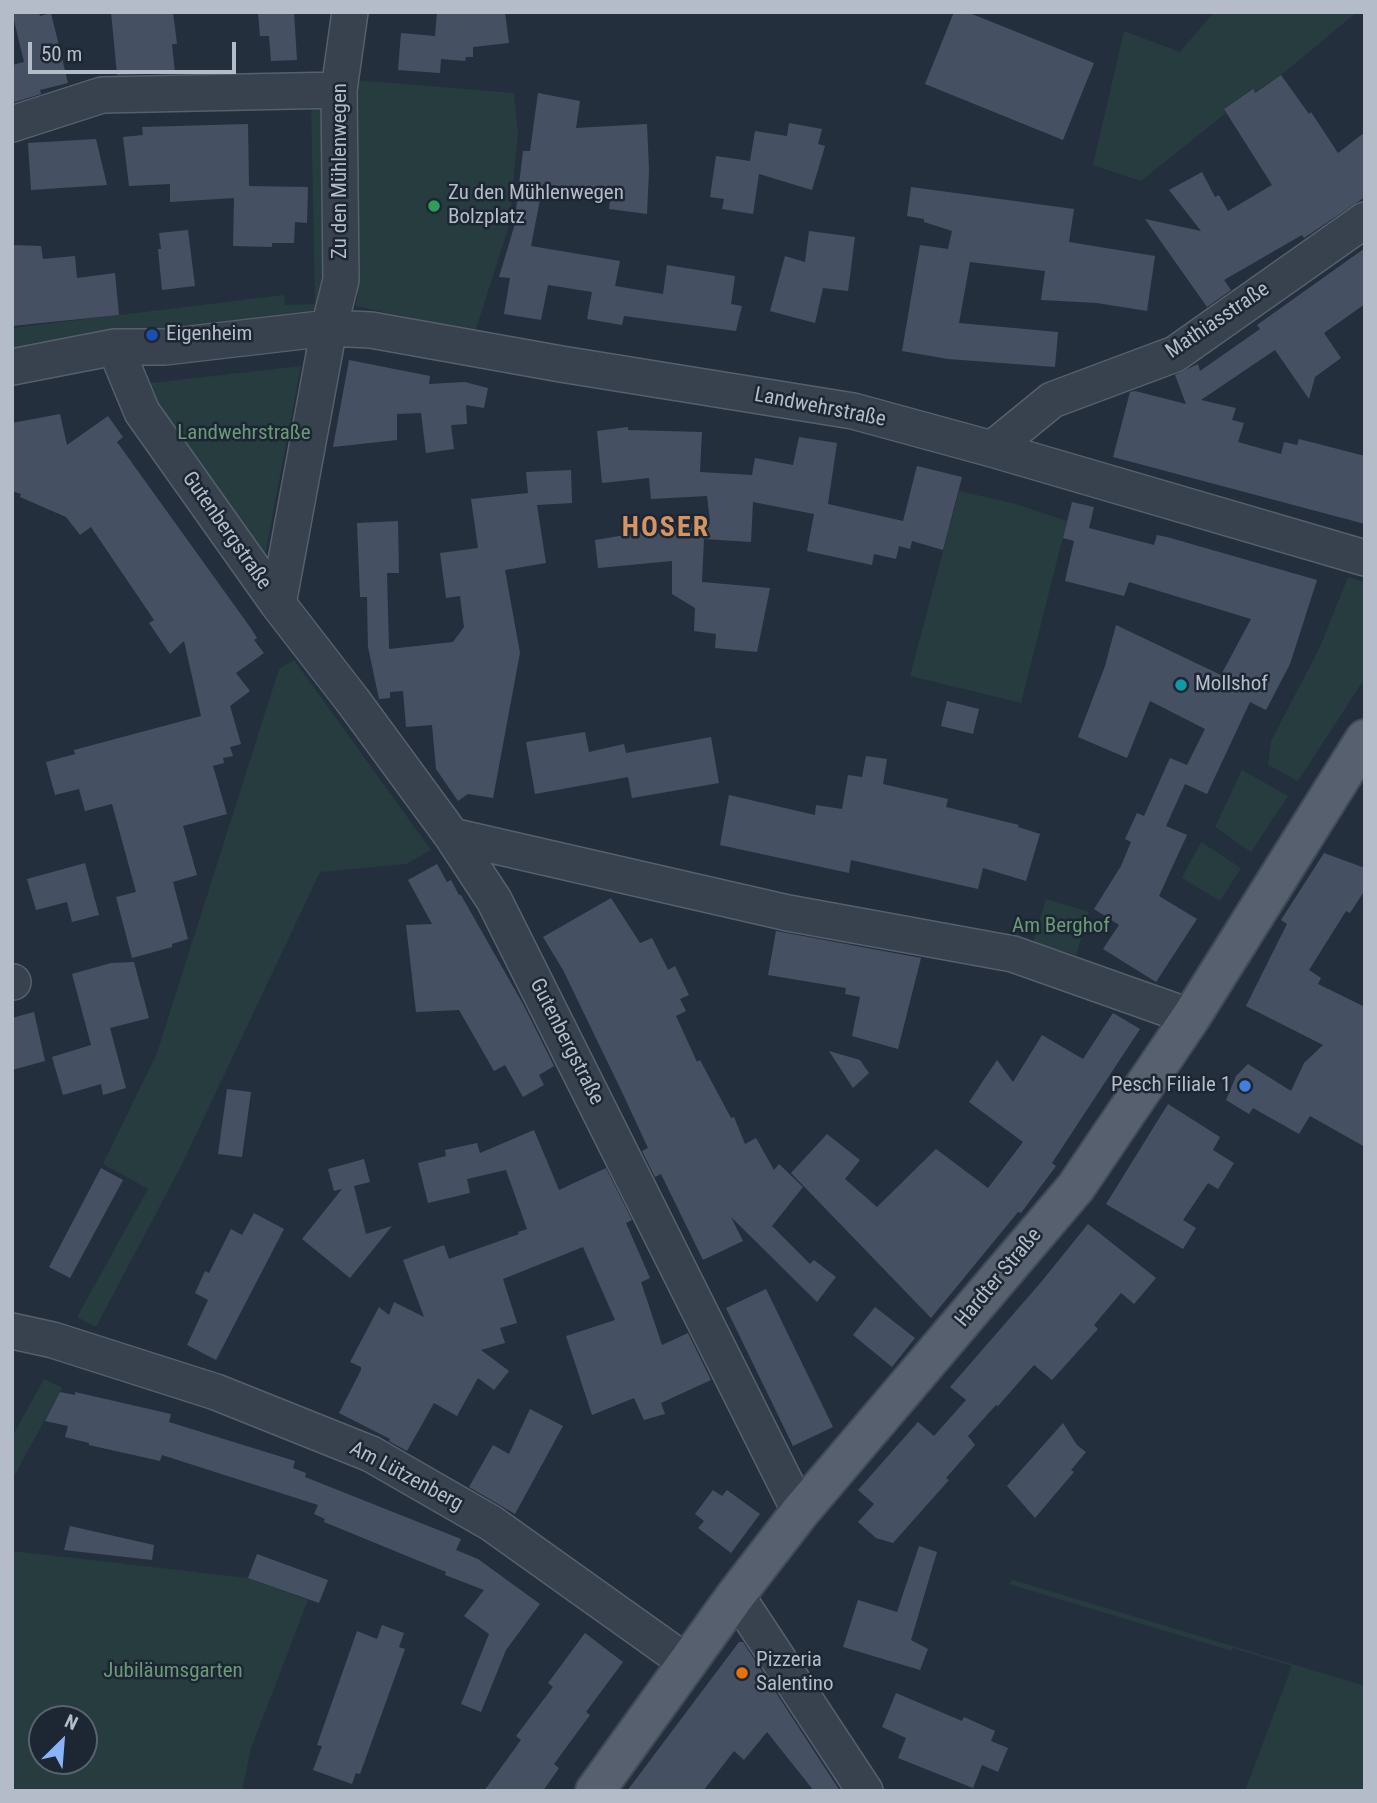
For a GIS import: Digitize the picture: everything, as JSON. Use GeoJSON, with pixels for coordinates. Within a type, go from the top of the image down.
{"type":"FeatureCollection","features":[{"type":"Feature","properties":{"kind":"main road","name":"Hardter Straße"},"geometry":{"type":"LineString","coordinates":[[595,1791],[686,1662],[800,1512],[1076,1187],[1191,1017],[1365,739]]}},
{"type":"Feature","properties":{"kind":"street","name":"Zu den Mühlenwegen"},"geometry":{"type":"LineString","coordinates":[[330,328],[341,279],[339,90],[350,12]]}},
{"type":"Feature","properties":{"kind":"street"},"geometry":{"type":"LineString","coordinates":[[12,124],[102,95],[339,90]]}},
{"type":"Feature","properties":{"kind":"street","name":"Mathiasstraße"},"geometry":{"type":"LineString","coordinates":[[992,449],[1052,400],[1175,355],[1365,220]]}},
{"type":"Feature","properties":{"kind":"street","name":"Landwehrstraße"},"geometry":{"type":"LineString","coordinates":[[12,367],[115,347],[165,347],[330,328],[371,330],[853,411],[1365,558]]}},
{"type":"Feature","properties":{"kind":"street","name":"Gutenbergstraße"},"geometry":{"type":"LineString","coordinates":[[278,604],[330,328]]}},
{"type":"Feature","properties":{"kind":"street","name":"Gutenbergstraße"},"geometry":{"type":"LineString","coordinates":[[115,347],[142,412],[278,604],[452,836],[494,900],[800,1512]]}},
{"type":"Feature","properties":{"kind":"street"},"geometry":{"type":"LineString","coordinates":[[452,836],[788,913],[1013,954],[1191,1017]]}},
{"type":"Feature","properties":{"kind":"street","name":"Am Lützenberg"},"geometry":{"type":"LineString","coordinates":[[12,1331],[53,1340],[216,1392],[371,1454],[491,1523],[686,1662]]}},
{"type":"Feature","properties":{"kind":"street"},"geometry":{"type":"LineString","coordinates":[[736,1595],[865,1791]]}},
{"type":"Feature","properties":{"kind":"green space"},"geometry":{"type":"Polygon","coordinates":[[[1214,12],[1357,12],[1285,72],[1255,92],[1252,89],[1224,109],[1226,113],[1141,181],[1093,165],[1124,31],[1180,52],[1214,12]]]}},
{"type":"Feature","properties":{"kind":"green space"},"geometry":{"type":"Polygon","coordinates":[[[354,80],[514,93],[518,134],[509,226],[475,332],[356,306],[358,294],[351,195],[354,80]]]}},
{"type":"Feature","properties":{"kind":"green space"},"geometry":{"type":"Polygon","coordinates":[[[311,100],[328,104],[325,292],[319,313],[12,355],[12,328],[284,295],[285,305],[315,304],[311,100]]]}},
{"type":"Feature","properties":{"kind":"green space"},"geometry":{"type":"Polygon","coordinates":[[[301,366],[265,555],[143,384],[301,366]]]}},
{"type":"Feature","properties":{"kind":"green space"},"geometry":{"type":"Polygon","coordinates":[[[959,491],[1016,504],[1067,521],[1021,703],[910,676],[959,491]]]}},
{"type":"Feature","properties":{"kind":"green space"},"geometry":{"type":"Polygon","coordinates":[[[1348,577],[1365,582],[1365,678],[1298,781],[1268,765],[1271,741],[1320,647],[1348,577]]]}},
{"type":"Feature","properties":{"kind":"green space"},"geometry":{"type":"Polygon","coordinates":[[[294,660],[431,850],[406,864],[320,872],[182,1164],[96,1327],[77,1317],[148,1189],[103,1164],[157,1053],[279,669],[294,660]]]}},
{"type":"Feature","properties":{"kind":"green space"},"geometry":{"type":"Polygon","coordinates":[[[1242,770],[1288,796],[1251,852],[1215,827],[1242,770]]]}},
{"type":"Feature","properties":{"kind":"green space"},"geometry":{"type":"Polygon","coordinates":[[[1201,842],[1241,868],[1220,901],[1182,878],[1201,842]]]}},
{"type":"Feature","properties":{"kind":"green space","name":"Am Berghof"},"geometry":{"type":"Polygon","coordinates":[[[1046,899],[1089,912],[1076,955],[1033,942],[1046,899]]]}},
{"type":"Feature","properties":{"kind":"green space"},"geometry":{"type":"Polygon","coordinates":[[[44,1379],[62,1388],[12,1480],[12,1437],[44,1379]]]}},
{"type":"Feature","properties":{"kind":"green space","name":"Jubiläumsgarten"},"geometry":{"type":"Polygon","coordinates":[[[12,1551],[248,1578],[308,1600],[251,1748],[242,1791],[12,1791],[12,1551]]]}},
{"type":"Feature","properties":{"kind":"green space"},"geometry":{"type":"Polygon","coordinates":[[[1013,1580],[1365,1686],[1365,1791],[1245,1791],[1292,1666],[1233,1648],[1232,1651],[1009,1584],[1013,1580]]]}},
{"type":"Feature","properties":{"kind":"building"},"geometry":{"type":"Polygon","coordinates":[[[12,12],[39,12],[40,16],[51,13],[68,83],[40,90],[41,94],[15,102],[12,100],[12,65],[24,62],[12,12]]]}},
{"type":"Feature","properties":{"kind":"building"},"geometry":{"type":"Polygon","coordinates":[[[111,12],[173,12],[177,44],[172,44],[175,73],[117,75],[111,12]]]}},
{"type":"Feature","properties":{"kind":"building"},"geometry":{"type":"Polygon","coordinates":[[[258,12],[294,12],[297,60],[271,61],[269,36],[260,36],[258,12]]]}},
{"type":"Feature","properties":{"kind":"building"},"geometry":{"type":"Polygon","coordinates":[[[437,12],[505,13],[509,43],[473,47],[473,57],[466,57],[465,61],[441,59],[440,73],[398,70],[401,33],[435,36],[437,12]]]}},
{"type":"Feature","properties":{"kind":"building"},"geometry":{"type":"Polygon","coordinates":[[[954,12],[967,12],[1094,63],[1063,140],[925,84],[954,12]]]}},
{"type":"Feature","properties":{"kind":"building"},"geometry":{"type":"Polygon","coordinates":[[[1281,75],[1309,114],[1311,112],[1338,153],[1365,132],[1365,197],[1304,238],[1302,235],[1224,280],[1231,290],[1207,307],[1145,219],[1201,231],[1169,190],[1202,172],[1215,197],[1219,195],[1228,211],[1272,185],[1224,109],[1253,89],[1255,93],[1281,75]]]}},
{"type":"Feature","properties":{"kind":"building"},"geometry":{"type":"Polygon","coordinates":[[[538,93],[580,101],[576,128],[647,124],[647,214],[609,209],[611,192],[543,184],[531,246],[620,261],[615,286],[663,294],[667,265],[735,276],[731,304],[742,306],[736,331],[624,316],[622,325],[587,319],[592,292],[548,285],[541,320],[504,314],[510,278],[499,277],[514,227],[523,151],[530,151],[538,93]]]}},
{"type":"Feature","properties":{"kind":"building"},"geometry":{"type":"Polygon","coordinates":[[[789,123],[822,129],[818,144],[825,146],[812,190],[759,174],[753,214],[722,209],[724,199],[710,197],[716,156],[750,161],[755,131],[787,136],[789,123]]]}},
{"type":"Feature","properties":{"kind":"building"},"geometry":{"type":"Polygon","coordinates":[[[248,124],[249,186],[308,187],[307,223],[295,222],[294,243],[272,243],[272,247],[233,246],[234,198],[170,202],[170,184],[129,186],[123,137],[143,135],[142,127],[248,124]]]}},
{"type":"Feature","properties":{"kind":"building"},"geometry":{"type":"Polygon","coordinates":[[[96,139],[107,185],[31,190],[28,143],[96,139]]]}},
{"type":"Feature","properties":{"kind":"building"},"geometry":{"type":"Polygon","coordinates":[[[911,187],[1074,209],[1069,242],[1155,256],[1147,311],[1097,303],[1041,300],[1045,271],[970,262],[959,323],[1058,332],[1055,367],[948,359],[902,351],[920,245],[948,249],[952,231],[924,222],[924,219],[907,216],[911,187]]]}},
{"type":"Feature","properties":{"kind":"building"},"geometry":{"type":"Polygon","coordinates":[[[188,230],[195,286],[162,290],[159,233],[188,230]]]}},
{"type":"Feature","properties":{"kind":"building"},"geometry":{"type":"Polygon","coordinates":[[[809,231],[855,237],[848,291],[823,288],[815,323],[770,311],[785,256],[805,262],[809,231]]]}},
{"type":"Feature","properties":{"kind":"building"},"geometry":{"type":"Polygon","coordinates":[[[12,245],[41,246],[43,259],[75,256],[77,278],[115,273],[119,315],[12,326],[12,245]]]}},
{"type":"Feature","properties":{"kind":"building"},"geometry":{"type":"Polygon","coordinates":[[[1365,248],[1365,304],[1324,333],[1341,358],[1315,377],[1309,399],[1275,350],[1201,400],[1236,408],[1232,420],[1244,423],[1238,442],[1281,454],[1284,442],[1297,445],[1299,439],[1365,456],[1365,524],[1113,457],[1130,392],[1186,404],[1175,375],[1198,364],[1200,371],[1260,329],[1257,325],[1365,248]]]}},
{"type":"Feature","properties":{"kind":"building"},"geometry":{"type":"Polygon","coordinates":[[[349,360],[430,376],[429,384],[465,382],[488,388],[484,408],[466,405],[467,424],[451,425],[454,449],[426,453],[421,413],[397,414],[397,440],[333,447],[349,360]]]}},
{"type":"Feature","properties":{"kind":"building"},"geometry":{"type":"Polygon","coordinates":[[[60,414],[67,445],[108,416],[123,437],[117,442],[250,627],[257,638],[254,640],[264,653],[236,673],[250,691],[230,706],[241,744],[230,747],[233,756],[223,758],[224,763],[213,766],[227,814],[183,826],[197,875],[173,882],[188,939],[172,944],[172,947],[132,958],[116,897],[136,892],[112,804],[85,811],[79,789],[55,795],[46,762],[75,754],[74,750],[201,716],[184,641],[170,654],[149,623],[154,620],[91,527],[80,535],[66,517],[12,491],[12,423],[60,414]]]}},
{"type":"Feature","properties":{"kind":"building"},"geometry":{"type":"Polygon","coordinates":[[[628,427],[628,430],[702,432],[700,472],[752,475],[755,458],[793,465],[799,437],[837,443],[828,504],[903,521],[917,466],[962,477],[943,550],[912,541],[910,549],[899,546],[896,559],[874,554],[872,565],[807,551],[814,514],[753,502],[751,542],[704,539],[702,582],[770,588],[757,652],[715,648],[716,634],[694,631],[695,608],[672,594],[672,561],[598,568],[595,540],[710,521],[707,496],[651,499],[649,478],[602,483],[597,431],[628,427]]]}},
{"type":"Feature","properties":{"kind":"building"},"geometry":{"type":"Polygon","coordinates":[[[571,470],[572,503],[537,505],[546,563],[505,570],[520,653],[493,798],[468,794],[458,801],[436,769],[432,725],[406,727],[403,691],[390,692],[390,698],[379,699],[368,647],[367,597],[360,597],[357,523],[398,521],[399,573],[387,573],[389,649],[453,642],[464,627],[460,596],[446,598],[440,553],[478,548],[471,499],[528,493],[526,472],[571,470]]]}},
{"type":"Feature","properties":{"kind":"building"},"geometry":{"type":"Polygon","coordinates":[[[1072,502],[1094,507],[1089,528],[1154,545],[1157,535],[1167,537],[1317,580],[1290,664],[1266,710],[1250,702],[1207,794],[1185,784],[1166,826],[1187,835],[1159,896],[1197,919],[1156,982],[1103,949],[1119,925],[1094,909],[1121,866],[1131,842],[1125,839],[1137,813],[1144,816],[1170,758],[1187,765],[1205,729],[1150,701],[1127,758],[1078,737],[1105,666],[1116,625],[1221,675],[1251,619],[1129,582],[1124,596],[1065,581],[1074,541],[1063,538],[1072,502]]]}},
{"type":"Feature","properties":{"kind":"building"},"geometry":{"type":"Polygon","coordinates":[[[947,701],[979,709],[973,734],[941,726],[947,701]]]}},
{"type":"Feature","properties":{"kind":"building"},"geometry":{"type":"Polygon","coordinates":[[[585,732],[589,752],[624,744],[626,753],[711,737],[719,783],[632,798],[628,777],[535,794],[526,742],[585,732]]]}},
{"type":"Feature","properties":{"kind":"building"},"geometry":{"type":"Polygon","coordinates":[[[866,756],[887,759],[883,784],[948,799],[946,807],[1019,825],[1018,827],[1040,834],[1026,881],[983,868],[978,889],[851,860],[849,873],[720,845],[729,795],[815,815],[816,805],[842,809],[848,775],[862,777],[866,756]]]}},
{"type":"Feature","properties":{"kind":"building"},"geometry":{"type":"Polygon","coordinates":[[[1324,853],[1365,868],[1365,890],[1350,913],[1346,911],[1309,970],[1321,978],[1318,984],[1365,1007],[1365,1147],[1310,1116],[1299,1134],[1253,1108],[1249,1114],[1226,1100],[1236,1076],[1248,1064],[1291,1091],[1304,1063],[1323,1045],[1246,1006],[1287,924],[1281,920],[1324,853]]]}},
{"type":"Feature","properties":{"kind":"building"},"geometry":{"type":"Polygon","coordinates":[[[85,863],[99,915],[72,922],[67,902],[36,910],[27,879],[85,863]]]}},
{"type":"Feature","properties":{"kind":"building"},"geometry":{"type":"Polygon","coordinates":[[[437,864],[447,882],[451,880],[461,895],[523,1004],[554,1066],[539,1075],[544,1085],[523,1097],[505,1065],[494,1071],[459,1010],[416,1012],[406,925],[432,924],[408,880],[437,864]]]}},
{"type":"Feature","properties":{"kind":"building"},"geometry":{"type":"Polygon","coordinates":[[[611,898],[640,943],[652,938],[668,970],[675,966],[689,995],[680,999],[686,1011],[676,1016],[697,1062],[700,1060],[731,1118],[734,1117],[745,1144],[756,1138],[774,1170],[779,1164],[803,1187],[772,1226],[810,1264],[814,1260],[836,1277],[817,1302],[731,1217],[743,1241],[703,1260],[661,1174],[655,1177],[642,1151],[648,1148],[622,1092],[563,970],[543,937],[611,898]]]}},
{"type":"Feature","properties":{"kind":"building"},"geometry":{"type":"Polygon","coordinates":[[[776,931],[921,958],[898,1049],[852,1036],[860,997],[845,994],[846,988],[768,975],[776,931]]]}},
{"type":"Feature","properties":{"kind":"building"},"geometry":{"type":"Polygon","coordinates":[[[134,962],[149,1018],[110,1028],[126,1088],[103,1095],[101,1084],[63,1095],[52,1057],[91,1045],[72,974],[111,963],[134,962]]]}},
{"type":"Feature","properties":{"kind":"building"},"geometry":{"type":"Polygon","coordinates":[[[34,1012],[45,1061],[12,1070],[12,1018],[34,1012]]]}},
{"type":"Feature","properties":{"kind":"building"},"geometry":{"type":"Polygon","coordinates":[[[1113,1013],[1140,1029],[1052,1163],[1056,1166],[1021,1213],[1018,1212],[931,1318],[791,1173],[827,1134],[860,1160],[845,1179],[877,1207],[936,1149],[988,1188],[1023,1142],[969,1102],[997,1060],[1013,1082],[1042,1035],[1083,1059],[1113,1013]]]}},
{"type":"Feature","properties":{"kind":"building"},"geometry":{"type":"Polygon","coordinates":[[[829,1051],[860,1060],[869,1073],[853,1088],[829,1051]]]}},
{"type":"Feature","properties":{"kind":"building"},"geometry":{"type":"Polygon","coordinates":[[[227,1089],[251,1092],[242,1157],[218,1154],[227,1089]]]}},
{"type":"Feature","properties":{"kind":"building"},"geometry":{"type":"Polygon","coordinates":[[[1168,1104],[1220,1137],[1213,1150],[1234,1163],[1218,1189],[1208,1183],[1183,1220],[1196,1228],[1183,1249],[1106,1204],[1168,1104]]]}},
{"type":"Feature","properties":{"kind":"building"},"geometry":{"type":"Polygon","coordinates":[[[534,1130],[559,1190],[606,1168],[632,1220],[626,1223],[650,1278],[641,1282],[662,1345],[688,1333],[711,1380],[661,1403],[665,1414],[644,1420],[634,1398],[592,1415],[566,1336],[615,1320],[583,1247],[503,1279],[517,1323],[500,1328],[505,1343],[481,1350],[509,1371],[494,1390],[478,1378],[457,1416],[434,1403],[407,1451],[389,1441],[390,1439],[339,1413],[361,1370],[361,1367],[350,1362],[379,1307],[389,1315],[394,1302],[424,1317],[403,1260],[444,1245],[449,1259],[527,1229],[506,1170],[467,1179],[470,1193],[428,1203],[418,1163],[446,1156],[445,1150],[477,1143],[480,1153],[534,1130]]]}},
{"type":"Feature","properties":{"kind":"building"},"geometry":{"type":"Polygon","coordinates":[[[364,1159],[370,1182],[354,1186],[366,1234],[392,1226],[350,1278],[302,1239],[342,1189],[334,1191],[328,1169],[364,1159]]]}},
{"type":"Feature","properties":{"kind":"building"},"geometry":{"type":"Polygon","coordinates":[[[101,1168],[123,1180],[70,1278],[49,1267],[101,1168]]]}},
{"type":"Feature","properties":{"kind":"building"},"geometry":{"type":"Polygon","coordinates":[[[254,1213],[284,1229],[216,1360],[187,1345],[208,1300],[195,1293],[205,1271],[209,1273],[231,1229],[242,1235],[254,1213]]]}},
{"type":"Feature","properties":{"kind":"building"},"geometry":{"type":"Polygon","coordinates":[[[1088,1224],[1156,1278],[1134,1304],[1121,1293],[1094,1325],[1098,1329],[1052,1380],[1034,1365],[968,1436],[975,1445],[946,1478],[949,1480],[893,1543],[876,1538],[858,1522],[874,1504],[858,1490],[918,1422],[934,1436],[966,1400],[950,1387],[1088,1224]]]}},
{"type":"Feature","properties":{"kind":"building"},"geometry":{"type":"Polygon","coordinates":[[[766,1289],[833,1427],[793,1446],[726,1308],[766,1289]]]}},
{"type":"Feature","properties":{"kind":"building"},"geometry":{"type":"Polygon","coordinates":[[[875,1307],[915,1338],[892,1367],[853,1335],[875,1307]]]}},
{"type":"Feature","properties":{"kind":"building"},"geometry":{"type":"Polygon","coordinates":[[[60,1392],[75,1395],[75,1392],[171,1414],[169,1422],[295,1461],[293,1468],[306,1473],[305,1477],[461,1539],[456,1550],[478,1559],[540,1604],[506,1650],[481,1712],[461,1704],[489,1634],[464,1616],[484,1590],[324,1522],[325,1519],[314,1514],[318,1505],[162,1455],[160,1461],[65,1437],[68,1426],[45,1421],[60,1392]]]}},
{"type":"Feature","properties":{"kind":"building"},"geometry":{"type":"Polygon","coordinates":[[[530,1409],[563,1426],[515,1514],[469,1487],[493,1445],[509,1454],[530,1409]]]}},
{"type":"Feature","properties":{"kind":"building"},"geometry":{"type":"Polygon","coordinates":[[[1063,1423],[1077,1445],[1086,1452],[1071,1470],[1074,1472],[1035,1518],[1007,1486],[1063,1423]]]}},
{"type":"Feature","properties":{"kind":"building"},"geometry":{"type":"Polygon","coordinates":[[[713,1490],[722,1496],[727,1490],[760,1514],[731,1553],[698,1528],[704,1521],[695,1514],[713,1490]]]}},
{"type":"Feature","properties":{"kind":"building"},"geometry":{"type":"Polygon","coordinates":[[[70,1526],[154,1545],[152,1560],[64,1550],[70,1526]]]}},
{"type":"Feature","properties":{"kind":"building"},"geometry":{"type":"Polygon","coordinates":[[[919,1546],[937,1552],[911,1640],[928,1649],[920,1670],[843,1647],[858,1600],[897,1612],[919,1546]]]}},
{"type":"Feature","properties":{"kind":"building"},"geometry":{"type":"Polygon","coordinates":[[[257,1554],[328,1580],[319,1603],[248,1578],[257,1554]]]}},
{"type":"Feature","properties":{"kind":"building"},"geometry":{"type":"Polygon","coordinates":[[[382,1625],[404,1633],[399,1647],[405,1649],[360,1774],[356,1773],[352,1784],[313,1770],[322,1746],[317,1745],[357,1631],[377,1639],[382,1625]]]}},
{"type":"Feature","properties":{"kind":"building"},"geometry":{"type":"Polygon","coordinates":[[[585,1633],[623,1662],[586,1712],[590,1715],[554,1764],[559,1768],[543,1791],[484,1791],[521,1740],[516,1736],[553,1687],[548,1683],[585,1633]]]}},
{"type":"Feature","properties":{"kind":"building"},"geometry":{"type":"Polygon","coordinates":[[[739,1642],[743,1642],[840,1791],[814,1791],[767,1732],[744,1760],[734,1751],[703,1791],[627,1791],[739,1642]]]}},
{"type":"Feature","properties":{"kind":"building"},"geometry":{"type":"Polygon","coordinates":[[[896,1693],[962,1721],[964,1717],[995,1731],[991,1741],[1008,1748],[998,1772],[982,1765],[973,1788],[898,1758],[906,1738],[882,1727],[896,1693]]]}},
{"type":"Feature","properties":{"kind":"place","name":"Zu den Mühlenwegen Bolzplatz"},"geometry":{"type":"Point","coordinates":[434,206]}},
{"type":"Feature","properties":{"kind":"place","name":"Eigenheim"},"geometry":{"type":"Point","coordinates":[152,335]}},
{"type":"Feature","properties":{"kind":"place","name":"Mollshof"},"geometry":{"type":"Point","coordinates":[1181,685]}},
{"type":"Feature","properties":{"kind":"place","name":"Pesch Filiale 1"},"geometry":{"type":"Point","coordinates":[1245,1086]}},
{"type":"Feature","properties":{"kind":"place","name":"Pizzeria Salentino"},"geometry":{"type":"Point","coordinates":[742,1673]}},
{"type":"Feature","properties":{"kind":"district","name":"HOSER"},"geometry":{"type":"Point","coordinates":[666,529]}}]}
